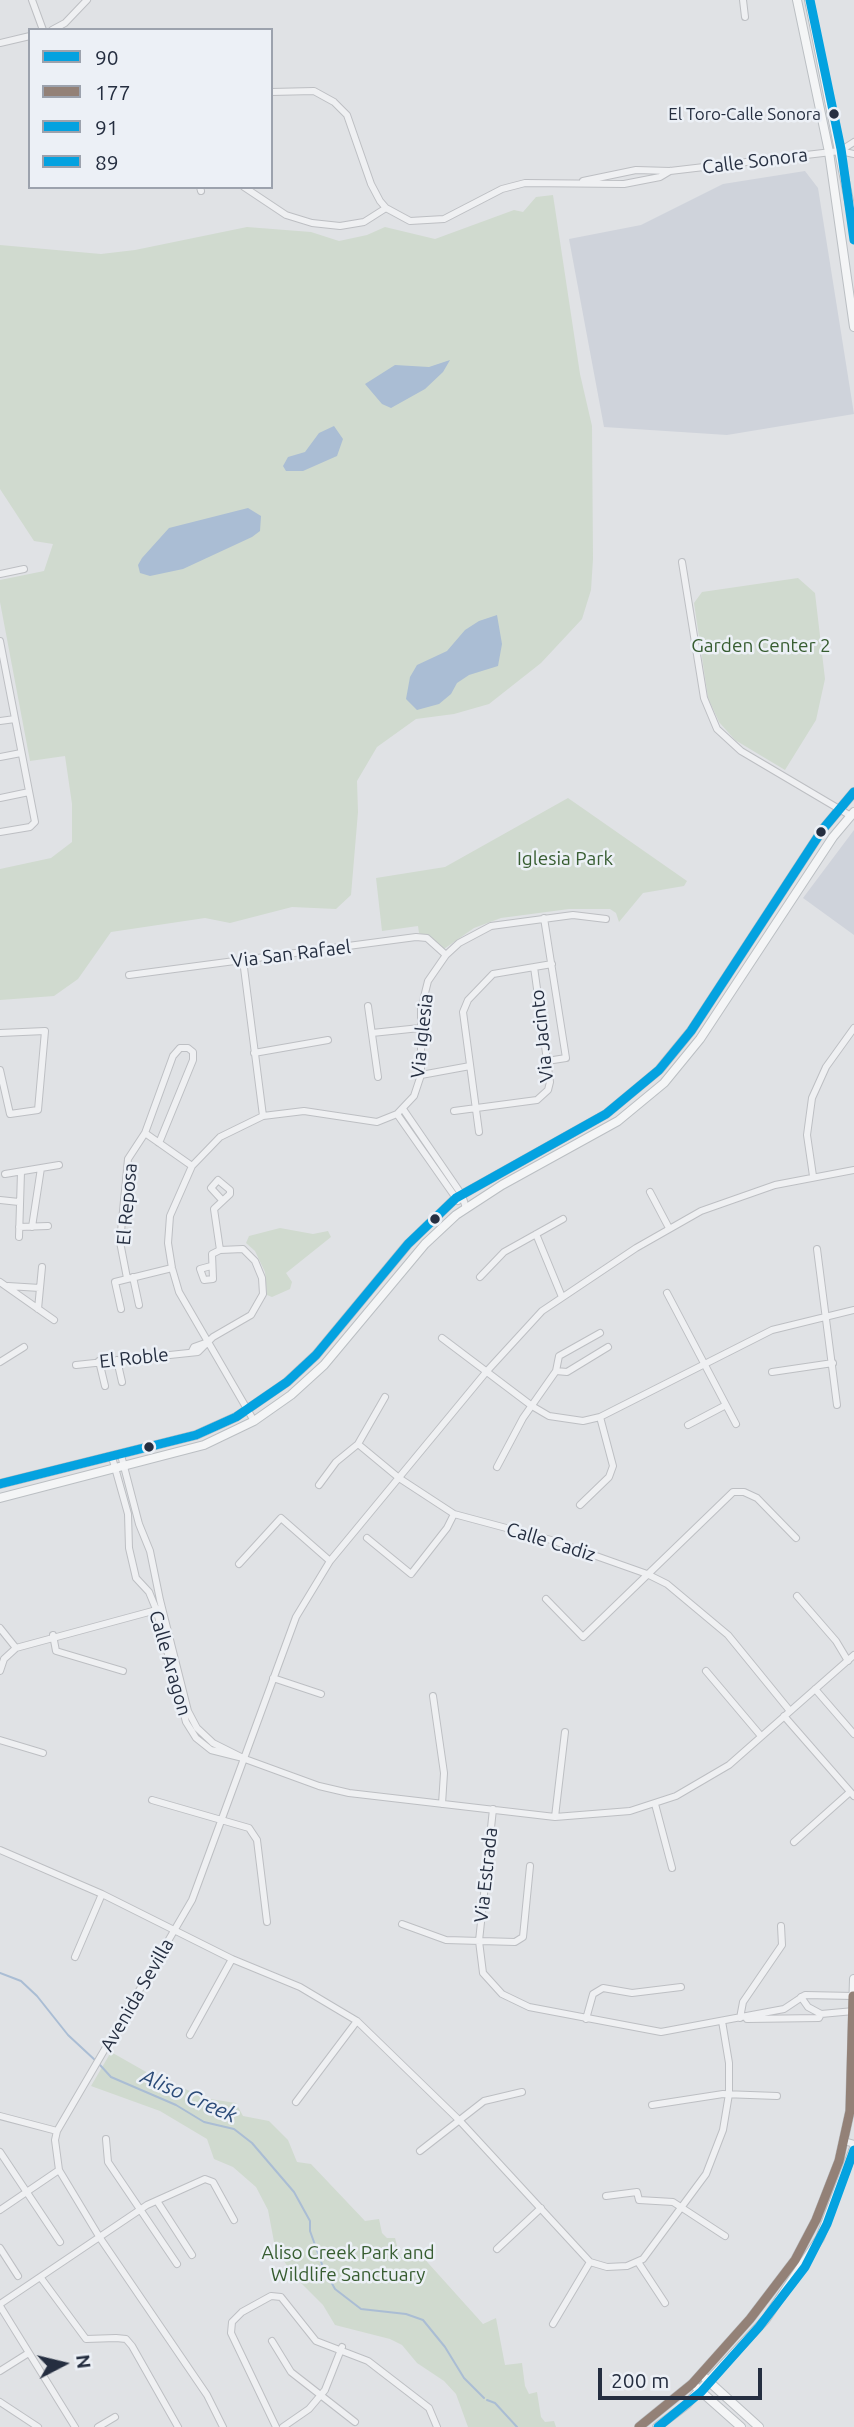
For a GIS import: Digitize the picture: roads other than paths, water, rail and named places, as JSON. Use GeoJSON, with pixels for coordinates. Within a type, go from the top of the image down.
{"type":"FeatureCollection","features":[{"type":"Feature","properties":{"kind":"main road"},"geometry":{"type":"LineString","coordinates":[[797,0],[829,152],[854,327]]}},
{"type":"Feature","properties":{"kind":"main road"},"geometry":{"type":"LineString","coordinates":[[809,0],[854,226]]}},
{"type":"Feature","properties":{"kind":"main road"},"geometry":{"type":"LineString","coordinates":[[0,1484],[196,1435],[247,1410],[304,1368],[408,1244],[459,1197],[625,1101],[674,1053],[839,807],[854,792]]}},
{"type":"Feature","properties":{"kind":"main road"},"geometry":{"type":"LineString","coordinates":[[0,1498],[204,1445],[254,1421],[291,1395],[324,1365],[425,1244],[466,1208],[601,1132],[649,1097],[691,1052],[833,837],[852,814]]}},
{"type":"Feature","properties":{"kind":"main road"},"geometry":{"type":"LineString","coordinates":[[729,971],[740,976]]}},
{"type":"Feature","properties":{"kind":"main road"},"geometry":{"type":"LineString","coordinates":[[639,2427],[692,2384],[750,2319],[795,2260],[820,2211],[844,2141],[851,2102],[854,1979]]}},
{"type":"Feature","properties":{"kind":"main road"},"geometry":{"type":"LineString","coordinates":[[657,2427],[700,2391],[766,2319],[816,2245],[835,2205],[854,2146]]}},
{"type":"Feature","properties":{"kind":"main road"},"geometry":{"type":"LineString","coordinates":[[700,2375],[759,2427]]}},
{"type":"Feature","properties":{"kind":"main road"},"geometry":{"type":"LineString","coordinates":[[692,2384],[741,2427]]}},
{"type":"Feature","properties":{"kind":"street"},"geometry":{"type":"LineString","coordinates":[[32,0],[42,28]]}},
{"type":"Feature","properties":{"kind":"street"},"geometry":{"type":"LineString","coordinates":[[56,28],[65,23],[87,0]]}},
{"type":"Feature","properties":{"kind":"street"},"geometry":{"type":"LineString","coordinates":[[743,0],[745,17]]}},
{"type":"Feature","properties":{"kind":"street"},"geometry":{"type":"LineString","coordinates":[[0,43],[28,36]]}},
{"type":"Feature","properties":{"kind":"street"},"geometry":{"type":"LineString","coordinates":[[247,189],[286,215],[312,223],[340,226],[364,222],[386,208],[371,184],[349,119],[340,108],[314,91],[273,92]]}},
{"type":"Feature","properties":{"kind":"street","name":"Calle Sonora"},"geometry":{"type":"LineString","coordinates":[[841,151],[854,142]]}},
{"type":"Feature","properties":{"kind":"street","name":"Calle Sonora"},"geometry":{"type":"LineString","coordinates":[[578,183],[614,173],[670,171],[841,151],[854,154]]}},
{"type":"Feature","properties":{"kind":"street","name":"Calle Sonora"},"geometry":{"type":"LineString","coordinates":[[386,208],[410,221],[432,222],[444,219],[502,189],[525,183],[620,184],[660,177],[670,171]]}},
{"type":"Feature","properties":{"kind":"street"},"geometry":{"type":"LineString","coordinates":[[614,173],[620,184]]}},
{"type":"Feature","properties":{"kind":"street"},"geometry":{"type":"LineString","coordinates":[[682,562],[704,698],[718,729],[741,751],[852,814]]}},
{"type":"Feature","properties":{"kind":"street"},"geometry":{"type":"LineString","coordinates":[[0,574],[24,569]]}},
{"type":"Feature","properties":{"kind":"street"},"geometry":{"type":"LineString","coordinates":[[0,640],[35,822],[30,827],[0,832]]}},
{"type":"Feature","properties":{"kind":"street"},"geometry":{"type":"LineString","coordinates":[[0,721],[15,719]]}},
{"type":"Feature","properties":{"kind":"street"},"geometry":{"type":"LineString","coordinates":[[0,757],[21,753]]}},
{"type":"Feature","properties":{"kind":"street"},"geometry":{"type":"LineString","coordinates":[[0,798],[29,792]]}},
{"type":"Feature","properties":{"kind":"street","name":"Via Iglesia"},"geometry":{"type":"LineString","coordinates":[[254,1421],[179,1292],[172,1268],[168,1244],[170,1216],[192,1166],[220,1137],[263,1116],[304,1111],[377,1122],[397,1114],[414,1096],[421,1075],[421,1009],[428,981],[446,955],[459,943],[491,926],[573,915],[606,919]]}},
{"type":"Feature","properties":{"kind":"street"},"geometry":{"type":"LineString","coordinates":[[544,918],[566,1058],[547,1061]]}},
{"type":"Feature","properties":{"kind":"street","name":"Via San Rafael"},"geometry":{"type":"LineString","coordinates":[[129,975],[416,937],[427,938],[446,955]]}},
{"type":"Feature","properties":{"kind":"street"},"geometry":{"type":"LineString","coordinates":[[243,960],[263,1116]]}},
{"type":"Feature","properties":{"kind":"street"},"geometry":{"type":"LineString","coordinates":[[479,1132],[463,1012],[468,1000],[493,974],[552,964]]}},
{"type":"Feature","properties":{"kind":"street","name":"Via Jacinto"},"geometry":{"type":"LineString","coordinates":[[454,1111],[540,1098],[550,1085],[534,967]]}},
{"type":"Feature","properties":{"kind":"street"},"geometry":{"type":"LineString","coordinates":[[368,1006],[378,1077]]}},
{"type":"Feature","properties":{"kind":"street"},"geometry":{"type":"LineString","coordinates":[[372,1033],[420,1028]]}},
{"type":"Feature","properties":{"kind":"street"},"geometry":{"type":"LineString","coordinates":[[813,1176],[807,1135],[812,1098],[826,1067],[854,1028]]}},
{"type":"Feature","properties":{"kind":"street"},"geometry":{"type":"LineString","coordinates":[[0,1033],[45,1031],[39,1109],[0,1117]]}},
{"type":"Feature","properties":{"kind":"street"},"geometry":{"type":"LineString","coordinates":[[254,1053],[328,1040]]}},
{"type":"Feature","properties":{"kind":"street","name":"El Reposa"},"geometry":{"type":"LineString","coordinates":[[139,1305],[120,1242],[128,1159],[145,1133],[173,1056],[180,1048],[188,1048],[193,1052],[193,1060],[159,1143],[145,1133]]}},
{"type":"Feature","properties":{"kind":"street"},"geometry":{"type":"LineString","coordinates":[[421,1075],[470,1066]]}},
{"type":"Feature","properties":{"kind":"street"},"geometry":{"type":"LineString","coordinates":[[0,1070],[10,1114]]}},
{"type":"Feature","properties":{"kind":"street"},"geometry":{"type":"LineString","coordinates":[[403,1109],[466,1208]]}},
{"type":"Feature","properties":{"kind":"street"},"geometry":{"type":"LineString","coordinates":[[397,1114],[459,1197]]}},
{"type":"Feature","properties":{"kind":"street"},"geometry":{"type":"LineString","coordinates":[[159,1143],[192,1166]]}},
{"type":"Feature","properties":{"kind":"street"},"geometry":{"type":"LineString","coordinates":[[5,1174],[59,1165]]}},
{"type":"Feature","properties":{"kind":"street"},"geometry":{"type":"LineString","coordinates":[[32,1227],[41,1168]]}},
{"type":"Feature","properties":{"kind":"street","name":"Avenida Sevilla"},"geometry":{"type":"LineString","coordinates":[[57,2132],[176,1930],[200,1882],[296,1617],[330,1562],[487,1371],[523,1329],[562,1297],[669,1227],[735,1198],[813,1176],[854,1170]]}},
{"type":"Feature","properties":{"kind":"street"},"geometry":{"type":"LineString","coordinates":[[19,1237],[21,1172]]}},
{"type":"Feature","properties":{"kind":"street"},"geometry":{"type":"LineString","coordinates":[[213,1279],[212,1254],[220,1250],[214,1209],[230,1194],[230,1190],[218,1180],[211,1188],[222,1200]]}},
{"type":"Feature","properties":{"kind":"street"},"geometry":{"type":"LineString","coordinates":[[650,1192],[669,1227]]}},
{"type":"Feature","properties":{"kind":"street"},"geometry":{"type":"LineString","coordinates":[[0,1200],[19,1202]]}},
{"type":"Feature","properties":{"kind":"street"},"geometry":{"type":"LineString","coordinates":[[480,1277],[504,1252],[563,1219]]}},
{"type":"Feature","properties":{"kind":"street"},"geometry":{"type":"LineString","coordinates":[[19,1227],[48,1226]]}},
{"type":"Feature","properties":{"kind":"street"},"geometry":{"type":"LineString","coordinates":[[536,1234],[562,1297]]}},
{"type":"Feature","properties":{"kind":"street","name":"El Roble"},"geometry":{"type":"LineString","coordinates":[[76,1365],[192,1351],[194,1347],[208,1342],[251,1315],[263,1294],[262,1278],[251,1254],[241,1249],[220,1250]]}},
{"type":"Feature","properties":{"kind":"street"},"geometry":{"type":"LineString","coordinates":[[817,1250],[837,1405]]}},
{"type":"Feature","properties":{"kind":"street"},"geometry":{"type":"LineString","coordinates":[[38,1308],[42,1267]]}},
{"type":"Feature","properties":{"kind":"street"},"geometry":{"type":"LineString","coordinates":[[121,1309],[115,1282],[172,1268]]}},
{"type":"Feature","properties":{"kind":"street"},"geometry":{"type":"LineString","coordinates":[[3,1284],[40,1287]]}},
{"type":"Feature","properties":{"kind":"street"},"geometry":{"type":"LineString","coordinates":[[3,1284],[54,1320]]}},
{"type":"Feature","properties":{"kind":"street"},"geometry":{"type":"LineString","coordinates":[[667,1293],[736,1424]]}},
{"type":"Feature","properties":{"kind":"street"},"geometry":{"type":"LineString","coordinates":[[442,1338],[532,1406],[549,1416],[569,1421],[600,1417],[772,1330],[854,1310]]}},
{"type":"Feature","properties":{"kind":"street"},"geometry":{"type":"LineString","coordinates":[[497,1467],[532,1406],[556,1371],[559,1356],[600,1333]]}},
{"type":"Feature","properties":{"kind":"street"},"geometry":{"type":"LineString","coordinates":[[2,1358],[24,1347]]}},
{"type":"Feature","properties":{"kind":"street"},"geometry":{"type":"LineString","coordinates":[[556,1371],[567,1372],[608,1348]]}},
{"type":"Feature","properties":{"kind":"street"},"geometry":{"type":"LineString","coordinates":[[117,1360],[122,1382]]}},
{"type":"Feature","properties":{"kind":"street"},"geometry":{"type":"LineString","coordinates":[[99,1361],[105,1386]]}},
{"type":"Feature","properties":{"kind":"street"},"geometry":{"type":"LineString","coordinates":[[772,1372],[833,1363]]}},
{"type":"Feature","properties":{"kind":"street"},"geometry":{"type":"LineString","coordinates":[[319,1485],[337,1462],[358,1444],[385,1397]]}},
{"type":"Feature","properties":{"kind":"street"},"geometry":{"type":"LineString","coordinates":[[688,1425],[726,1405]]}},
{"type":"Feature","properties":{"kind":"street"},"geometry":{"type":"LineString","coordinates":[[580,1505],[609,1477],[613,1466],[600,1417]]}},
{"type":"Feature","properties":{"kind":"street"},"geometry":{"type":"LineString","coordinates":[[358,1444],[399,1478]]}},
{"type":"Feature","properties":{"kind":"street","name":"Calle Aragon"},"geometry":{"type":"LineString","coordinates":[[121,1455],[120,1468],[128,1514],[129,1548],[136,1578],[159,1609]]}},
{"type":"Feature","properties":{"kind":"street","name":"Calle Aragon"},"geometry":{"type":"LineString","coordinates":[[111,1457],[120,1468],[150,1551],[159,1609],[182,1713],[191,1730],[211,1750],[349,1793],[555,1817],[604,1815],[654,1804],[708,1778],[761,1737],[854,1655]]}},
{"type":"Feature","properties":{"kind":"street","name":"Calle Cadiz"},"geometry":{"type":"LineString","coordinates":[[399,1478],[454,1514],[551,1540],[647,1574],[667,1584],[709,1617],[790,1711]]}},
{"type":"Feature","properties":{"kind":"street"},"geometry":{"type":"LineString","coordinates":[[546,1599],[583,1637],[733,1492],[744,1492],[757,1498],[796,1538]]}},
{"type":"Feature","properties":{"kind":"street"},"geometry":{"type":"LineString","coordinates":[[367,1538],[411,1574],[447,1528],[454,1514]]}},
{"type":"Feature","properties":{"kind":"street"},"geometry":{"type":"LineString","coordinates":[[239,1564],[281,1518],[330,1562]]}},
{"type":"Feature","properties":{"kind":"street"},"geometry":{"type":"LineString","coordinates":[[797,1596],[836,1641],[848,1661]]}},
{"type":"Feature","properties":{"kind":"street"},"geometry":{"type":"LineString","coordinates":[[0,1671],[4,1659],[16,1648],[53,1635],[159,1609]]}},
{"type":"Feature","properties":{"kind":"street"},"geometry":{"type":"LineString","coordinates":[[0,1628],[16,1648]]}},
{"type":"Feature","properties":{"kind":"street"},"geometry":{"type":"LineString","coordinates":[[53,1635],[56,1651],[124,1671]]}},
{"type":"Feature","properties":{"kind":"street"},"geometry":{"type":"LineString","coordinates":[[706,1671],[761,1737]]}},
{"type":"Feature","properties":{"kind":"street"},"geometry":{"type":"LineString","coordinates":[[273,1678],[321,1693]]}},
{"type":"Feature","properties":{"kind":"street"},"geometry":{"type":"LineString","coordinates":[[815,1689],[854,1734]]}},
{"type":"Feature","properties":{"kind":"street"},"geometry":{"type":"LineString","coordinates":[[433,1696],[444,1773],[442,1804]]}},
{"type":"Feature","properties":{"kind":"street"},"geometry":{"type":"LineString","coordinates":[[784,1716],[852,1794],[794,1842]]}},
{"type":"Feature","properties":{"kind":"street"},"geometry":{"type":"LineString","coordinates":[[555,1817],[565,1732]]}},
{"type":"Feature","properties":{"kind":"street"},"geometry":{"type":"LineString","coordinates":[[0,1740],[43,1753]]}},
{"type":"Feature","properties":{"kind":"street"},"geometry":{"type":"LineString","coordinates":[[152,1800],[223,1818],[249,1828],[257,1840],[267,1922]]}},
{"type":"Feature","properties":{"kind":"street"},"geometry":{"type":"LineString","coordinates":[[654,1804],[671,1868]]}},
{"type":"Feature","properties":{"kind":"street","name":"Via Estrada"},"geometry":{"type":"LineString","coordinates":[[493,1809],[479,1941],[483,1973],[502,1994],[529,2007],[661,2032],[784,2009],[801,1997],[853,1996]]}},
{"type":"Feature","properties":{"kind":"street"},"geometry":{"type":"LineString","coordinates":[[0,1850],[102,1894],[232,1959],[300,1987],[357,2021],[460,2120],[590,2262],[614,2268],[638,2262],[683,2208],[706,2174],[716,2152],[729,2094],[729,2063],[722,2021]]}},
{"type":"Feature","properties":{"kind":"street","name":"Via Estrada"},"geometry":{"type":"LineString","coordinates":[[402,1924],[446,1940],[515,1942],[523,1937],[530,1866]]}},
{"type":"Feature","properties":{"kind":"street"},"geometry":{"type":"LineString","coordinates":[[75,1957],[102,1894]]}},
{"type":"Feature","properties":{"kind":"street"},"geometry":{"type":"LineString","coordinates":[[740,2018],[743,2002],[782,1945],[781,1926]]}},
{"type":"Feature","properties":{"kind":"street"},"geometry":{"type":"LineString","coordinates":[[190,2035],[232,1959]]}},
{"type":"Feature","properties":{"kind":"street"},"geometry":{"type":"LineString","coordinates":[[586,2019],[593,1994],[603,1988],[632,1993],[681,1987]]}},
{"type":"Feature","properties":{"kind":"street"},"geometry":{"type":"LineString","coordinates":[[801,1997],[808,2007],[821,2014]]}},
{"type":"Feature","properties":{"kind":"street","name":"Via Estrada"},"geometry":{"type":"LineString","coordinates":[[740,2018],[813,2018],[821,2014],[853,2011]]}},
{"type":"Feature","properties":{"kind":"street"},"geometry":{"type":"LineString","coordinates":[[296,2102],[357,2021]]}},
{"type":"Feature","properties":{"kind":"street"},"geometry":{"type":"LineString","coordinates":[[420,2151],[484,2101],[522,2092]]}},
{"type":"Feature","properties":{"kind":"street"},"geometry":{"type":"LineString","coordinates":[[652,2105],[729,2094],[776,2096]]}},
{"type":"Feature","properties":{"kind":"street"},"geometry":{"type":"LineString","coordinates":[[0,2116],[57,2132],[55,2155],[59,2169],[100,2238],[207,2395],[223,2427]]}},
{"type":"Feature","properties":{"kind":"street"},"geometry":{"type":"LineString","coordinates":[[106,2139],[108,2162],[177,2264]]}},
{"type":"Feature","properties":{"kind":"street"},"geometry":{"type":"LineString","coordinates":[[844,2141],[854,2146]]}},
{"type":"Feature","properties":{"kind":"street"},"geometry":{"type":"LineString","coordinates":[[0,2152],[60,2242]]}},
{"type":"Feature","properties":{"kind":"street"},"geometry":{"type":"LineString","coordinates":[[0,2210],[59,2169]]}},
{"type":"Feature","properties":{"kind":"street"},"geometry":{"type":"LineString","coordinates":[[75,2427],[27,2354],[0,2305],[141,2210],[205,2179],[213,2182],[234,2220]]}},
{"type":"Feature","properties":{"kind":"street"},"geometry":{"type":"LineString","coordinates":[[606,2196],[638,2192],[639,2200],[669,2200],[725,2236]]}},
{"type":"Feature","properties":{"kind":"street"},"geometry":{"type":"LineString","coordinates":[[157,2201],[192,2255]]}},
{"type":"Feature","properties":{"kind":"street"},"geometry":{"type":"LineString","coordinates":[[497,2249],[541,2208]]}},
{"type":"Feature","properties":{"kind":"street"},"geometry":{"type":"LineString","coordinates":[[0,2248],[18,2276]]}},
{"type":"Feature","properties":{"kind":"street"},"geometry":{"type":"LineString","coordinates":[[553,2323],[590,2262]]}},
{"type":"Feature","properties":{"kind":"street"},"geometry":{"type":"LineString","coordinates":[[638,2262],[665,2303]]}},
{"type":"Feature","properties":{"kind":"street"},"geometry":{"type":"LineString","coordinates":[[41,2278],[86,2339],[126,2339],[153,2378],[178,2427]]}},
{"type":"Feature","properties":{"kind":"street"},"geometry":{"type":"LineString","coordinates":[[276,2427],[263,2406],[231,2333],[232,2322],[271,2296],[281,2297],[316,2341],[341,2348],[368,2361],[429,2408],[437,2427]]}},
{"type":"Feature","properties":{"kind":"street"},"geometry":{"type":"LineString","coordinates":[[272,2341],[291,2372],[355,2422]]}},
{"type":"Feature","properties":{"kind":"street"},"geometry":{"type":"LineString","coordinates":[[283,2427],[309,2409],[320,2396],[332,2376],[341,2348]]}},
{"type":"Feature","properties":{"kind":"street"},"geometry":{"type":"LineString","coordinates":[[0,2371],[27,2354]]}},
{"type":"Feature","properties":{"kind":"street"},"geometry":{"type":"LineString","coordinates":[[0,2402],[38,2427]]}},
{"type":"Feature","properties":{"kind":"street"},"geometry":{"type":"LineString","coordinates":[[98,2427],[115,2417]]}},
{"type":"Feature","properties":{"kind":"water"},"geometry":{"type":"Polygon","coordinates":[[[450,360],[443,372],[425,389],[391,408],[382,404],[365,384],[395,365],[429,367],[450,360]]]}},
{"type":"Feature","properties":{"kind":"water"},"geometry":{"type":"Polygon","coordinates":[[[334,426],[343,439],[337,456],[303,471],[286,471],[283,466],[288,457],[305,452],[319,433],[334,426]]]}},
{"type":"Feature","properties":{"kind":"water"},"geometry":{"type":"Polygon","coordinates":[[[248,508],[261,516],[260,531],[252,537],[183,569],[150,576],[140,573],[138,565],[142,558],[169,528],[248,508]]]}},
{"type":"Feature","properties":{"kind":"water"},"geometry":{"type":"Polygon","coordinates":[[[497,615],[502,644],[498,666],[469,675],[457,683],[451,694],[439,704],[417,710],[406,699],[410,677],[417,665],[447,651],[465,630],[479,621],[497,615]]]}},
{"type":"Feature","properties":{"kind":"waterway","name":"Aliso Creek"},"geometry":{"type":"LineString","coordinates":[[0,1973],[21,1981],[37,1996],[68,2035],[96,2061]]}},
{"type":"Feature","properties":{"kind":"waterway","name":"Aliso Creek"},"geometry":{"type":"LineString","coordinates":[[100,2065],[111,2077],[176,2105],[204,2122],[234,2129],[252,2143],[294,2192],[310,2221],[310,2231],[323,2267],[335,2289],[361,2309],[406,2314],[423,2320],[445,2347],[464,2378],[484,2398]]}},
{"type":"Feature","properties":{"kind":"waterway","name":"Aliso Creek"},"geometry":{"type":"LineString","coordinates":[[487,2400],[495,2403],[517,2427]]}},
{"type":"Feature","properties":{"kind":"place","name":"El Toro-Calle Sonora"},"geometry":{"type":"Point","coordinates":[834,114]}},
{"type":"Feature","properties":{"kind":"park label","name":"Garden Center 2"},"geometry":{"type":"Point","coordinates":[761,646]}},
{"type":"Feature","properties":{"kind":"park label","name":"Iglesia Park"},"geometry":{"type":"Point","coordinates":[565,859]}},
{"type":"Feature","properties":{"kind":"park label","name":"Aliso Creek Park and Wildlife Sanctuary"},"geometry":{"type":"Point","coordinates":[348,2264]}}]}
